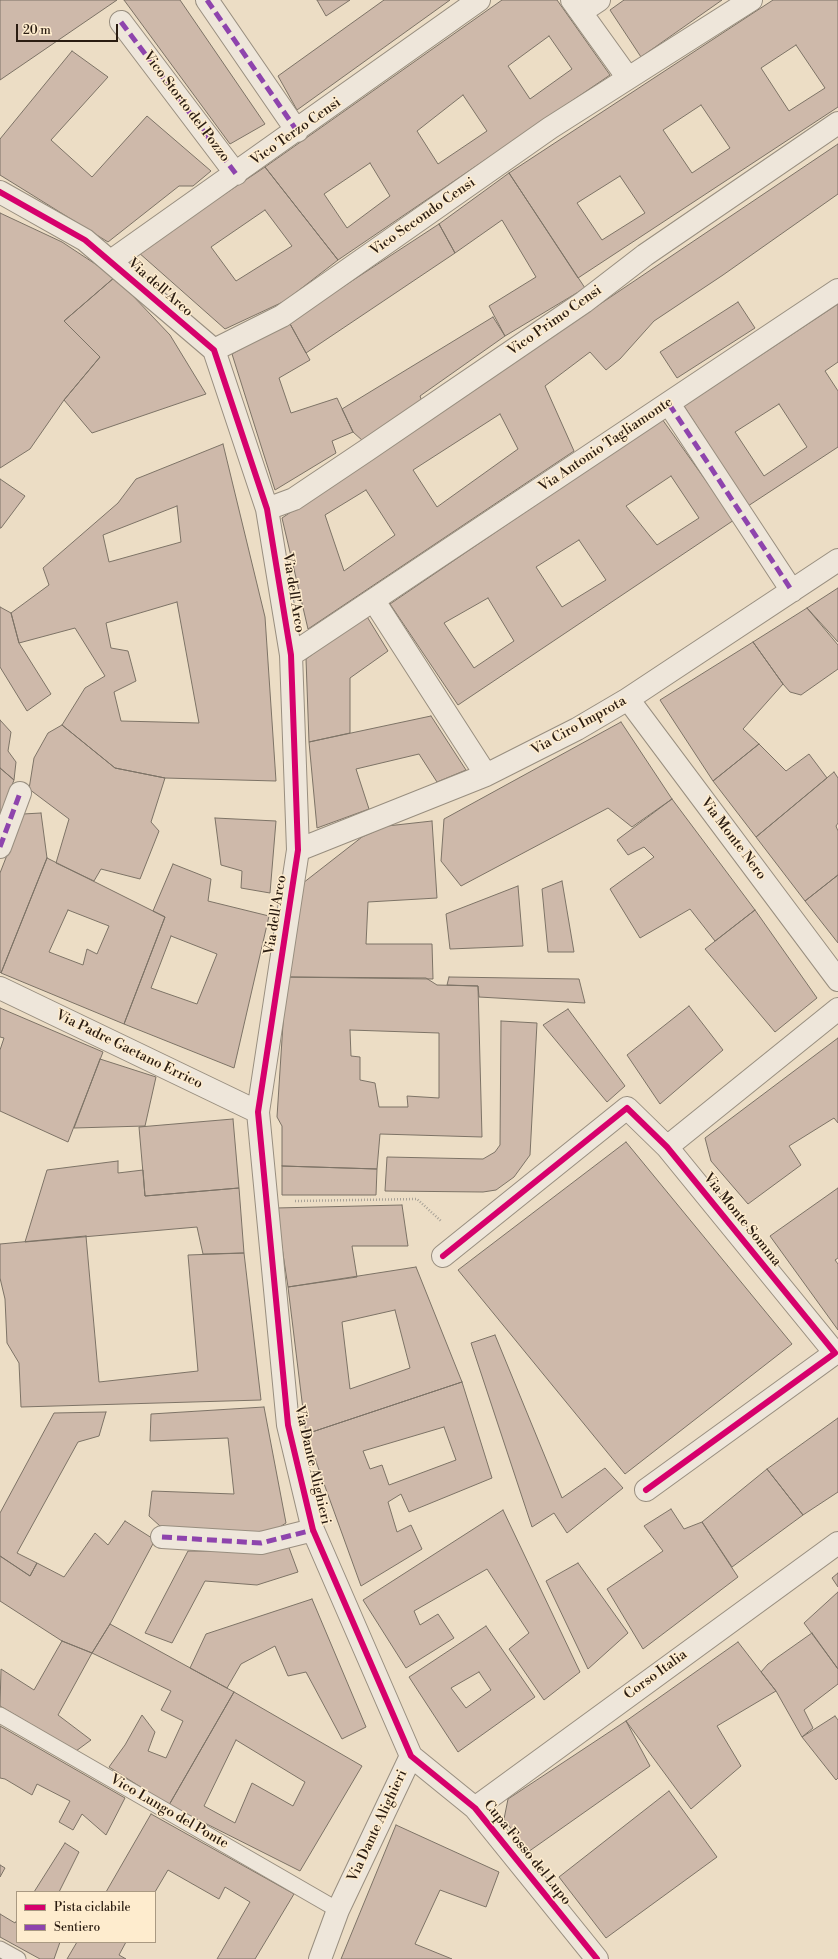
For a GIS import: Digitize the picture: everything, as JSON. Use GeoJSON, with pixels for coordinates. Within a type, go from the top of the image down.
{"type":"FeatureCollection","features":[{"type":"Feature","properties":{"kind":"street"},"geometry":{"type":"LineString","coordinates":[[207,0],[297,131]]}},
{"type":"Feature","properties":{"kind":"street","name":"Vico Terzo Censi"},"geometry":{"type":"LineString","coordinates":[[111,261],[297,131],[479,0]]}},
{"type":"Feature","properties":{"kind":"street"},"geometry":{"type":"LineString","coordinates":[[599,0],[577,6],[628,78]]}},
{"type":"Feature","properties":{"kind":"street","name":"Vico Secondo Censi"},"geometry":{"type":"LineString","coordinates":[[214,350],[282,316],[550,128],[751,0]]}},
{"type":"Feature","properties":{"kind":"street","name":"Vico Storto del Pozzo"},"geometry":{"type":"LineString","coordinates":[[120,22],[236,174]]}},
{"type":"Feature","properties":{"kind":"street","name":"Vico Primo Censi"},"geometry":{"type":"LineString","coordinates":[[267,509],[294,500],[584,302],[645,255],[838,122]]}},
{"type":"Feature","properties":{"kind":"street","name":"Via dell'Arco"},"geometry":{"type":"LineString","coordinates":[[0,192],[85,240],[214,350],[267,509],[291,655],[298,850],[258,1112]]}},
{"type":"Feature","properties":{"kind":"street","name":"Via Antonio Tagliamonte"},"geometry":{"type":"LineString","coordinates":[[291,655],[838,290]]}},
{"type":"Feature","properties":{"kind":"street"},"geometry":{"type":"LineString","coordinates":[[669,404],[792,591]]}},
{"type":"Feature","properties":{"kind":"street","name":"Via Ciro Improta"},"geometry":{"type":"LineString","coordinates":[[298,850],[486,775],[577,729],[628,699],[838,560]]}},
{"type":"Feature","properties":{"kind":"street"},"geometry":{"type":"LineString","coordinates":[[374,601],[486,775]]}},
{"type":"Feature","properties":{"kind":"street","name":"Via Monte Nero"},"geometry":{"type":"LineString","coordinates":[[628,699],[838,980]]}},
{"type":"Feature","properties":{"kind":"street"},"geometry":{"type":"LineString","coordinates":[[0,847],[20,794]]}},
{"type":"Feature","properties":{"kind":"street","name":"Via Padre Gaetano Errico"},"geometry":{"type":"LineString","coordinates":[[0,988],[258,1112]]}},
{"type":"Feature","properties":{"kind":"street"},"geometry":{"type":"LineString","coordinates":[[667,1147],[838,1009]]}},
{"type":"Feature","properties":{"kind":"street","name":"Via Monte Somma"},"geometry":{"type":"LineString","coordinates":[[443,1256],[627,1108],[667,1147],[835,1353],[646,1490]]}},
{"type":"Feature","properties":{"kind":"street","name":"Via Dante Alighieri"},"geometry":{"type":"LineString","coordinates":[[258,1112],[288,1426],[313,1530],[411,1756],[338,1910],[320,1959]]}},
{"type":"Feature","properties":{"kind":"street"},"geometry":{"type":"LineString","coordinates":[[162,1537],[261,1543],[313,1530]]}},
{"type":"Feature","properties":{"kind":"street","name":"Corso Italia"},"geometry":{"type":"LineString","coordinates":[[475,1808],[838,1543]]}},
{"type":"Feature","properties":{"kind":"street","name":"Cupa Fosso del Lupo"},"geometry":{"type":"LineString","coordinates":[[411,1756],[475,1808],[597,1959]]}},
{"type":"Feature","properties":{"kind":"lane","name":"Vico Lungo del Ponte"},"geometry":{"type":"LineString","coordinates":[[0,1715],[338,1910]]}},
{"type":"Feature","properties":{"kind":"lane"},"geometry":{"type":"LineString","coordinates":[[0,1949],[18,1959]]}},
{"type":"Feature","properties":{"kind":"path"},"geometry":{"type":"LineString","coordinates":[[266,1201],[417,1199],[462,1241]]}},
{"type":"Feature","properties":{"kind":"building"},"geometry":{"type":"Polygon","coordinates":[[[0,0],[117,0],[0,80],[0,0]]]}},
{"type":"Feature","properties":{"kind":"building"},"geometry":{"type":"Polygon","coordinates":[[[124,0],[180,0],[265,124],[230,144],[124,0]]]}},
{"type":"Feature","properties":{"kind":"building"},"geometry":{"type":"Polygon","coordinates":[[[317,0],[350,0],[326,16],[317,0]]]}},
{"type":"Feature","properties":{"kind":"building"},"geometry":{"type":"Polygon","coordinates":[[[384,0],[450,0],[297,110],[278,76],[384,0]]]}},
{"type":"Feature","properties":{"kind":"building"},"geometry":{"type":"Polygon","coordinates":[[[502,0],[557,0],[610,75],[338,260],[265,167],[502,0]],[[549,36],[508,66],[530,99],[572,69],[549,36]],[[463,95],[417,131],[438,164],[487,131],[463,95]],[[370,163],[324,194],[347,228],[390,196],[370,163]]]}},
{"type":"Feature","properties":{"kind":"building"},"geometry":{"type":"Polygon","coordinates":[[[624,0],[722,0],[641,57],[610,10],[624,0]]]}},
{"type":"Feature","properties":{"kind":"building"},"geometry":{"type":"Polygon","coordinates":[[[773,0],[838,0],[838,107],[578,278],[509,173],[773,0]],[[796,45],[761,68],[789,111],[825,88],[796,45]],[[701,105],[663,130],[692,173],[730,148],[701,105]],[[620,176],[577,203],[602,240],[645,213],[620,176]]]}},
{"type":"Feature","properties":{"kind":"building"},"geometry":{"type":"Polygon","coordinates":[[[72,51],[108,77],[51,140],[92,177],[147,116],[211,171],[193,186],[179,186],[108,242],[0,175],[0,139],[72,51]]]}},
{"type":"Feature","properties":{"kind":"building"},"geometry":{"type":"Polygon","coordinates":[[[838,144],[838,194],[723,275],[654,321],[620,359],[606,370],[590,352],[545,386],[574,451],[308,629],[282,518],[838,144]],[[500,414],[413,470],[437,507],[518,449],[500,414]],[[366,490],[325,515],[344,571],[395,535],[366,490]]]}},
{"type":"Feature","properties":{"kind":"building"},"geometry":{"type":"Polygon","coordinates":[[[265,167],[338,260],[285,301],[225,329],[138,252],[265,167]],[[265,210],[211,247],[236,281],[292,246],[265,210]]]}},
{"type":"Feature","properties":{"kind":"building"},"geometry":{"type":"Polygon","coordinates":[[[509,173],[585,288],[505,336],[489,306],[536,277],[502,220],[455,253],[439,224],[509,173]]]}},
{"type":"Feature","properties":{"kind":"building"},"geometry":{"type":"Polygon","coordinates":[[[0,213],[62,242],[115,277],[64,321],[100,357],[64,400],[30,449],[0,468],[0,213]]]}},
{"type":"Feature","properties":{"kind":"building"},"geometry":{"type":"Polygon","coordinates":[[[439,224],[455,253],[306,353],[289,322],[439,224]]]}},
{"type":"Feature","properties":{"kind":"building"},"geometry":{"type":"Polygon","coordinates":[[[115,277],[170,335],[206,394],[92,433],[64,400],[100,357],[64,321],[115,277]]]}},
{"type":"Feature","properties":{"kind":"building"},"geometry":{"type":"Polygon","coordinates":[[[738,302],[755,328],[677,378],[660,352],[738,302]]]}},
{"type":"Feature","properties":{"kind":"building"},"geometry":{"type":"Polygon","coordinates":[[[838,304],[838,362],[825,371],[838,391],[838,447],[748,506],[684,406],[838,304]],[[779,404],[735,432],[764,476],[807,447],[779,404]]]}},
{"type":"Feature","properties":{"kind":"building"},"geometry":{"type":"Polygon","coordinates":[[[493,317],[505,336],[420,396],[423,404],[363,441],[353,432],[342,409],[493,317]]]}},
{"type":"Feature","properties":{"kind":"building"},"geometry":{"type":"Polygon","coordinates":[[[289,322],[310,360],[279,378],[291,413],[337,398],[353,432],[332,441],[336,453],[275,490],[232,354],[289,322]]]}},
{"type":"Feature","properties":{"kind":"building"},"geometry":{"type":"Polygon","coordinates":[[[662,419],[734,520],[458,705],[390,604],[662,419]],[[671,476],[626,506],[657,545],[699,518],[671,476]],[[579,540],[536,567],[562,607],[606,580],[579,540]],[[488,598],[444,623],[474,668],[514,641],[488,598]]]}},
{"type":"Feature","properties":{"kind":"building"},"geometry":{"type":"Polygon","coordinates":[[[223,444],[265,617],[276,781],[165,778],[115,768],[62,725],[85,688],[105,676],[75,628],[19,643],[11,613],[49,585],[43,568],[118,503],[136,479],[223,444]],[[177,506],[103,535],[109,562],[181,542],[177,506]],[[177,602],[106,623],[111,648],[128,651],[136,681],[114,692],[121,721],[199,723],[177,602]]]}},
{"type":"Feature","properties":{"kind":"building"},"geometry":{"type":"Polygon","coordinates":[[[0,479],[25,496],[1,528],[0,528],[0,479]]]}},
{"type":"Feature","properties":{"kind":"building"},"geometry":{"type":"Polygon","coordinates":[[[838,588],[838,642],[807,608],[838,588]]]}},
{"type":"Feature","properties":{"kind":"building"},"geometry":{"type":"Polygon","coordinates":[[[0,607],[11,613],[19,643],[51,694],[27,711],[0,667],[0,607]]]}},
{"type":"Feature","properties":{"kind":"building"},"geometry":{"type":"Polygon","coordinates":[[[807,608],[838,645],[838,669],[801,695],[790,692],[753,642],[807,608]]]}},
{"type":"Feature","properties":{"kind":"building"},"geometry":{"type":"Polygon","coordinates":[[[366,615],[388,651],[350,678],[350,733],[309,742],[306,659],[366,615]]]}},
{"type":"Feature","properties":{"kind":"building"},"geometry":{"type":"Polygon","coordinates":[[[753,642],[783,684],[743,729],[759,744],[713,781],[660,700],[753,642]]]}},
{"type":"Feature","properties":{"kind":"building"},"geometry":{"type":"Polygon","coordinates":[[[431,716],[466,770],[437,782],[419,754],[356,769],[369,809],[317,828],[309,742],[431,716]]]}},
{"type":"Feature","properties":{"kind":"building"},"geometry":{"type":"Polygon","coordinates":[[[0,720],[11,732],[8,751],[16,762],[14,780],[0,768],[0,720]]]}},
{"type":"Feature","properties":{"kind":"building"},"geometry":{"type":"Polygon","coordinates":[[[621,722],[672,799],[632,827],[608,808],[461,886],[441,861],[444,819],[621,722]]]}},
{"type":"Feature","properties":{"kind":"building"},"geometry":{"type":"Polygon","coordinates":[[[62,725],[115,768],[165,778],[151,822],[159,831],[140,879],[101,869],[94,881],[56,863],[69,819],[29,789],[34,758],[48,733],[62,725]]]}},
{"type":"Feature","properties":{"kind":"building"},"geometry":{"type":"Polygon","coordinates":[[[759,744],[786,771],[809,754],[827,778],[756,837],[713,781],[759,744]]]}},
{"type":"Feature","properties":{"kind":"building"},"geometry":{"type":"Polygon","coordinates":[[[0,768],[14,780],[0,817],[0,768]]]}},
{"type":"Feature","properties":{"kind":"building"},"geometry":{"type":"Polygon","coordinates":[[[834,772],[838,778],[838,823],[836,826],[838,831],[838,875],[805,901],[756,837],[834,772]]]}},
{"type":"Feature","properties":{"kind":"building"},"geometry":{"type":"Polygon","coordinates":[[[672,799],[755,910],[715,941],[690,909],[640,938],[610,889],[654,857],[644,847],[628,855],[617,840],[672,799]]]}},
{"type":"Feature","properties":{"kind":"building"},"geometry":{"type":"Polygon","coordinates":[[[41,813],[47,858],[1,973],[0,873],[23,814],[41,813]]]}},
{"type":"Feature","properties":{"kind":"building"},"geometry":{"type":"Polygon","coordinates":[[[215,818],[276,821],[270,893],[241,888],[242,871],[221,865],[215,818]]]}},
{"type":"Feature","properties":{"kind":"building"},"geometry":{"type":"Polygon","coordinates":[[[432,821],[437,898],[368,902],[366,944],[432,944],[433,979],[286,977],[303,883],[362,837],[387,826],[432,821]]]}},
{"type":"Feature","properties":{"kind":"building"},"geometry":{"type":"Polygon","coordinates":[[[47,858],[165,917],[124,1024],[1,973],[47,858]],[[68,910],[49,952],[83,965],[87,949],[97,954],[109,926],[68,910]]]}},
{"type":"Feature","properties":{"kind":"building"},"geometry":{"type":"Polygon","coordinates":[[[173,864],[211,879],[208,901],[269,916],[234,1068],[124,1024],[165,917],[153,911],[173,864]],[[171,936],[151,988],[197,1004],[217,954],[171,936]]]}},
{"type":"Feature","properties":{"kind":"building"},"geometry":{"type":"Polygon","coordinates":[[[838,875],[838,943],[805,901],[838,875]]]}},
{"type":"Feature","properties":{"kind":"building"},"geometry":{"type":"Polygon","coordinates":[[[562,881],[574,952],[548,952],[542,889],[562,881]]]}},
{"type":"Feature","properties":{"kind":"building"},"geometry":{"type":"Polygon","coordinates":[[[518,886],[523,946],[450,949],[446,914],[518,886]]]}},
{"type":"Feature","properties":{"kind":"building"},"geometry":{"type":"Polygon","coordinates":[[[755,910],[817,998],[775,1032],[705,949],[755,910]]]}},
{"type":"Feature","properties":{"kind":"building"},"geometry":{"type":"Polygon","coordinates":[[[286,977],[426,978],[437,985],[478,986],[482,1137],[380,1134],[377,1169],[282,1166],[282,1126],[277,1117],[286,977]],[[350,1030],[351,1056],[360,1057],[360,1080],[375,1083],[379,1107],[408,1107],[407,1096],[439,1098],[439,1033],[350,1030]]]}},
{"type":"Feature","properties":{"kind":"building"},"geometry":{"type":"Polygon","coordinates":[[[449,977],[579,979],[585,1003],[479,997],[478,986],[447,985],[449,977]]]}},
{"type":"Feature","properties":{"kind":"building"},"geometry":{"type":"Polygon","coordinates":[[[689,1006],[723,1050],[660,1104],[627,1055],[689,1006]]]}},
{"type":"Feature","properties":{"kind":"building"},"geometry":{"type":"Polygon","coordinates":[[[0,1008],[103,1052],[68,1142],[0,1111],[0,1050],[4,1038],[0,1037],[0,1008]]]}},
{"type":"Feature","properties":{"kind":"building"},"geometry":{"type":"Polygon","coordinates":[[[568,1009],[625,1086],[607,1102],[543,1025],[568,1009]]]}},
{"type":"Feature","properties":{"kind":"building"},"geometry":{"type":"Polygon","coordinates":[[[501,1021],[537,1023],[530,1155],[514,1177],[496,1190],[483,1192],[385,1191],[387,1157],[483,1159],[495,1152],[500,1145],[501,1021]]]}},
{"type":"Feature","properties":{"kind":"building"},"geometry":{"type":"Polygon","coordinates":[[[838,1038],[838,1123],[834,1118],[789,1146],[801,1165],[748,1204],[711,1161],[705,1138],[838,1038]]]}},
{"type":"Feature","properties":{"kind":"building"},"geometry":{"type":"Polygon","coordinates":[[[100,1059],[156,1077],[145,1126],[74,1128],[100,1059]]]}},
{"type":"Feature","properties":{"kind":"building"},"geometry":{"type":"Polygon","coordinates":[[[233,1119],[239,1188],[145,1196],[139,1127],[233,1119]]]}},
{"type":"Feature","properties":{"kind":"building"},"geometry":{"type":"Polygon","coordinates":[[[626,1142],[792,1344],[625,1474],[458,1270],[626,1142]]]}},
{"type":"Feature","properties":{"kind":"building"},"geometry":{"type":"Polygon","coordinates":[[[118,1161],[118,1173],[143,1170],[145,1196],[239,1188],[244,1253],[203,1254],[197,1227],[25,1242],[47,1170],[118,1161]]]}},
{"type":"Feature","properties":{"kind":"building"},"geometry":{"type":"Polygon","coordinates":[[[282,1166],[377,1169],[376,1195],[282,1195],[282,1166]]]}},
{"type":"Feature","properties":{"kind":"building"},"geometry":{"type":"Polygon","coordinates":[[[838,1188],[838,1258],[835,1260],[838,1264],[838,1330],[770,1236],[838,1188]]]}},
{"type":"Feature","properties":{"kind":"building"},"geometry":{"type":"Polygon","coordinates":[[[402,1205],[408,1246],[352,1246],[357,1277],[288,1287],[276,1208],[402,1205]]]}},
{"type":"Feature","properties":{"kind":"building"},"geometry":{"type":"Polygon","coordinates":[[[86,1236],[99,1382],[198,1371],[188,1255],[244,1253],[261,1400],[21,1407],[19,1363],[7,1343],[5,1299],[0,1278],[0,1244],[86,1236]]]}},
{"type":"Feature","properties":{"kind":"building"},"geometry":{"type":"Polygon","coordinates":[[[416,1267],[462,1382],[306,1434],[288,1287],[416,1267]],[[395,1310],[342,1322],[350,1389],[410,1368],[395,1310]]]}},
{"type":"Feature","properties":{"kind":"building"},"geometry":{"type":"Polygon","coordinates":[[[495,1335],[562,1498],[605,1468],[623,1488],[567,1533],[554,1513],[532,1527],[471,1343],[495,1335]]]}},
{"type":"Feature","properties":{"kind":"building"},"geometry":{"type":"Polygon","coordinates":[[[462,1382],[492,1478],[409,1512],[401,1494],[388,1502],[397,1532],[411,1525],[422,1549],[361,1586],[306,1434],[462,1382]],[[444,1427],[363,1451],[370,1469],[382,1465],[389,1485],[456,1460],[444,1427]]]}},
{"type":"Feature","properties":{"kind":"building"},"geometry":{"type":"Polygon","coordinates":[[[264,1407],[286,1523],[270,1533],[240,1534],[160,1526],[149,1516],[152,1491],[234,1494],[228,1438],[150,1441],[151,1414],[264,1407]]]}},
{"type":"Feature","properties":{"kind":"building"},"geometry":{"type":"Polygon","coordinates":[[[106,1412],[99,1436],[78,1442],[17,1553],[37,1563],[30,1576],[0,1556],[0,1513],[54,1413],[106,1412]]]}},
{"type":"Feature","properties":{"kind":"building"},"geometry":{"type":"Polygon","coordinates":[[[838,1418],[838,1492],[803,1515],[767,1469],[838,1418]]]}},
{"type":"Feature","properties":{"kind":"building"},"geometry":{"type":"Polygon","coordinates":[[[767,1469],[803,1515],[732,1567],[702,1522],[767,1469]]]}},
{"type":"Feature","properties":{"kind":"building"},"geometry":{"type":"Polygon","coordinates":[[[671,1509],[684,1529],[702,1522],[738,1577],[643,1649],[607,1589],[663,1551],[644,1526],[671,1509]]]}},
{"type":"Feature","properties":{"kind":"building"},"geometry":{"type":"Polygon","coordinates":[[[503,1510],[580,1672],[544,1700],[509,1649],[529,1633],[487,1569],[414,1611],[420,1625],[438,1614],[454,1638],[406,1668],[363,1600],[503,1510]]]}},
{"type":"Feature","properties":{"kind":"building"},"geometry":{"type":"Polygon","coordinates":[[[125,1521],[155,1540],[110,1624],[92,1653],[62,1641],[0,1601],[0,1556],[30,1576],[37,1563],[64,1577],[95,1533],[108,1545],[125,1521]]]}},
{"type":"Feature","properties":{"kind":"building"},"geometry":{"type":"Polygon","coordinates":[[[288,1545],[298,1572],[257,1585],[205,1581],[172,1643],[145,1633],[188,1551],[255,1551],[288,1545]]]}},
{"type":"Feature","properties":{"kind":"building"},"geometry":{"type":"Polygon","coordinates":[[[578,1563],[628,1633],[588,1669],[546,1581],[578,1563]]]}},
{"type":"Feature","properties":{"kind":"building"},"geometry":{"type":"Polygon","coordinates":[[[838,1573],[838,1587],[832,1578],[838,1573]]]}},
{"type":"Feature","properties":{"kind":"building"},"geometry":{"type":"Polygon","coordinates":[[[838,1592],[838,1669],[804,1623],[838,1592]]]}},
{"type":"Feature","properties":{"kind":"building"},"geometry":{"type":"Polygon","coordinates":[[[312,1599],[366,1727],[342,1739],[306,1672],[288,1676],[275,1646],[241,1664],[227,1688],[190,1668],[206,1634],[312,1599]]]}},
{"type":"Feature","properties":{"kind":"building"},"geometry":{"type":"Polygon","coordinates":[[[110,1624],[234,1692],[169,1805],[109,1767],[125,1745],[142,1715],[155,1732],[148,1751],[166,1758],[183,1721],[161,1710],[171,1691],[92,1653],[110,1624]]]}},
{"type":"Feature","properties":{"kind":"building"},"geometry":{"type":"Polygon","coordinates":[[[486,1626],[535,1697],[458,1752],[409,1677],[486,1626]],[[479,1672],[451,1688],[466,1708],[491,1690],[479,1672]]]}},
{"type":"Feature","properties":{"kind":"building"},"geometry":{"type":"Polygon","coordinates":[[[812,1633],[838,1669],[838,1684],[804,1710],[813,1728],[802,1737],[776,1691],[761,1672],[768,1664],[812,1633]]]}},
{"type":"Feature","properties":{"kind":"building"},"geometry":{"type":"Polygon","coordinates":[[[62,1641],[92,1653],[58,1715],[91,1740],[76,1751],[0,1706],[1,1669],[34,1690],[62,1641]]]}},
{"type":"Feature","properties":{"kind":"building"},"geometry":{"type":"Polygon","coordinates":[[[738,1642],[776,1691],[717,1726],[741,1766],[691,1809],[626,1721],[738,1642]]]}},
{"type":"Feature","properties":{"kind":"building"},"geometry":{"type":"Polygon","coordinates":[[[234,1692],[362,1766],[300,1871],[169,1805],[234,1692]],[[236,1740],[204,1806],[235,1823],[252,1783],[293,1806],[305,1782],[236,1740]]]}},
{"type":"Feature","properties":{"kind":"building"},"geometry":{"type":"Polygon","coordinates":[[[835,1716],[838,1720],[838,1778],[836,1780],[802,1737],[835,1716]]]}},
{"type":"Feature","properties":{"kind":"building"},"geometry":{"type":"Polygon","coordinates":[[[626,1721],[650,1766],[528,1852],[504,1819],[508,1799],[626,1721]]]}},
{"type":"Feature","properties":{"kind":"building"},"geometry":{"type":"Polygon","coordinates":[[[0,1726],[125,1798],[106,1835],[82,1814],[73,1830],[59,1822],[70,1801],[37,1784],[32,1795],[5,1779],[0,1778],[0,1726]]]}},
{"type":"Feature","properties":{"kind":"building"},"geometry":{"type":"Polygon","coordinates":[[[669,1791],[717,1857],[606,1938],[559,1877],[669,1791]]]}},
{"type":"Feature","properties":{"kind":"building"},"geometry":{"type":"Polygon","coordinates":[[[151,1814],[294,1894],[255,1959],[217,1959],[250,1902],[225,1887],[219,1899],[168,1870],[156,1891],[107,1891],[151,1814]]]}},
{"type":"Feature","properties":{"kind":"building"},"geometry":{"type":"Polygon","coordinates":[[[396,1825],[499,1872],[486,1907],[440,1890],[415,1944],[452,1959],[341,1959],[396,1825]]]}},
{"type":"Feature","properties":{"kind":"building"},"geometry":{"type":"Polygon","coordinates":[[[65,1843],[79,1852],[60,1891],[35,1891],[65,1843]]]}},
{"type":"Feature","properties":{"kind":"building"},"geometry":{"type":"Polygon","coordinates":[[[0,1865],[5,1868],[0,1877],[0,1865]]]}},
{"type":"Feature","properties":{"kind":"building"},"geometry":{"type":"Polygon","coordinates":[[[0,1914],[15,1923],[16,1922],[16,1943],[60,1943],[54,1959],[40,1959],[0,1937],[0,1914]]]}},
{"type":"Feature","properties":{"kind":"building"},"geometry":{"type":"Polygon","coordinates":[[[76,1943],[125,1943],[119,1955],[126,1959],[67,1959],[76,1943]]]}},
{"type":"Feature","properties":{"kind":"marked path"},"geometry":{"type":"LineString","coordinates":[[207,0],[297,131]]}},
{"type":"Feature","properties":{"kind":"marked path"},"geometry":{"type":"LineString","coordinates":[[121,22],[236,174]]}},
{"type":"Feature","properties":{"kind":"marked path"},"geometry":{"type":"LineString","coordinates":[[669,404],[792,591]]}},
{"type":"Feature","properties":{"kind":"marked path"},"geometry":{"type":"LineString","coordinates":[[0,847],[20,793]]}},
{"type":"Feature","properties":{"kind":"marked path"},"geometry":{"type":"LineString","coordinates":[[162,1537],[261,1543],[313,1530]]}},
{"type":"Feature","properties":{"kind":"cycle path"},"geometry":{"type":"LineString","coordinates":[[0,192],[85,240],[214,350],[267,509],[291,655],[298,850],[258,1112],[288,1425],[313,1530],[411,1756],[475,1808],[597,1959]]}},
{"type":"Feature","properties":{"kind":"cycle path"},"geometry":{"type":"LineString","coordinates":[[443,1256],[627,1108],[667,1147],[835,1353],[646,1490]]}}]}
